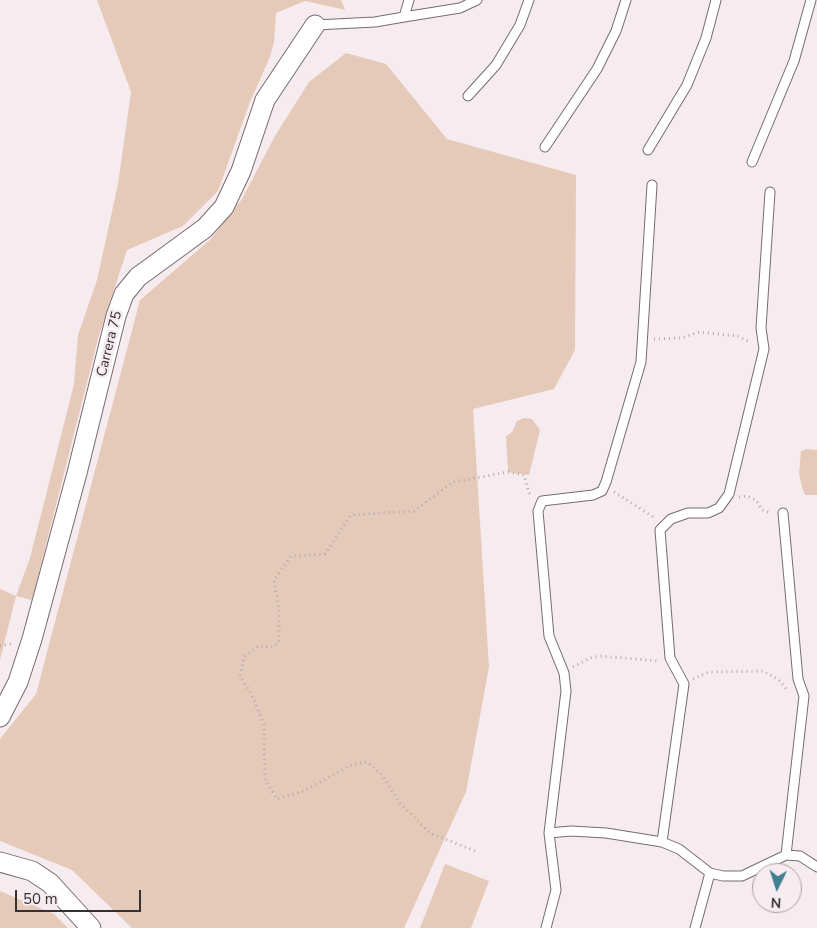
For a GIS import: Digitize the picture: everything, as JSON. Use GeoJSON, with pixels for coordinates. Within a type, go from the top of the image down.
{"type":"FeatureCollection","features":[{"type":"Feature","properties":{"kind":"street","name":"Carrera 75"},"geometry":{"type":"LineString","coordinates":[[0,717],[18,682],[32,639],[82,456],[116,316],[124,294],[138,277],[205,228],[224,207],[240,171],[265,100],[315,25]]}},
{"type":"Feature","properties":{"kind":"street"},"geometry":{"type":"LineString","coordinates":[[0,862],[32,871],[50,882],[91,928]]}},
{"type":"Feature","properties":{"kind":"lane"},"geometry":{"type":"LineString","coordinates":[[404,17],[409,0]]}},
{"type":"Feature","properties":{"kind":"lane"},"geometry":{"type":"LineString","coordinates":[[315,25],[375,22],[460,8],[476,0]]}},
{"type":"Feature","properties":{"kind":"lane"},"geometry":{"type":"LineString","coordinates":[[468,96],[496,65],[520,25],[529,0]]}},
{"type":"Feature","properties":{"kind":"lane"},"geometry":{"type":"LineString","coordinates":[[545,147],[597,69],[616,31],[626,0]]}},
{"type":"Feature","properties":{"kind":"lane"},"geometry":{"type":"LineString","coordinates":[[648,150],[687,85],[706,38],[716,0]]}},
{"type":"Feature","properties":{"kind":"lane"},"geometry":{"type":"LineString","coordinates":[[752,162],[794,61],[811,0]]}},
{"type":"Feature","properties":{"kind":"lane"},"geometry":{"type":"LineString","coordinates":[[546,928],[556,890],[549,833],[566,691],[564,673],[549,636],[538,511],[542,501],[593,495],[602,491],[606,482],[636,378],[643,339],[652,185]]}},
{"type":"Feature","properties":{"kind":"lane"},"geometry":{"type":"LineString","coordinates":[[662,842],[684,684],[670,658],[660,538],[664,524],[688,513],[708,513],[719,508],[729,494],[764,349],[761,328],[770,192]]}},
{"type":"Feature","properties":{"kind":"lane"},"geometry":{"type":"LineString","coordinates":[[783,513],[798,679],[804,696],[786,855]]}},
{"type":"Feature","properties":{"kind":"lane"},"geometry":{"type":"LineString","coordinates":[[549,833],[571,831],[597,833],[662,842],[679,849],[710,873],[742,876],[786,855],[800,856],[817,866]]}},
{"type":"Feature","properties":{"kind":"lane"},"geometry":{"type":"LineString","coordinates":[[695,928],[710,873]]}},
{"type":"Feature","properties":{"kind":"path"},"geometry":{"type":"LineString","coordinates":[[643,339],[682,338],[699,332],[738,336],[764,349]]}},
{"type":"Feature","properties":{"kind":"path"},"geometry":{"type":"LineString","coordinates":[[475,851],[430,832],[400,803],[382,775],[367,762],[353,764],[304,791],[277,800],[265,780],[264,725],[252,695],[240,676],[244,657],[258,646],[273,647],[279,642],[279,608],[274,580],[291,556],[325,554],[351,514],[414,511],[452,482],[508,472],[524,475],[529,493],[542,501]]}},
{"type":"Feature","properties":{"kind":"path"},"geometry":{"type":"LineString","coordinates":[[606,482],[615,494],[664,524]]}},
{"type":"Feature","properties":{"kind":"path"},"geometry":{"type":"LineString","coordinates":[[729,494],[756,500],[762,510],[772,513],[783,513]]}},
{"type":"Feature","properties":{"kind":"path"},"geometry":{"type":"LineString","coordinates":[[564,673],[576,664],[600,656],[656,662],[670,658]]}},
{"type":"Feature","properties":{"kind":"path"},"geometry":{"type":"LineString","coordinates":[[684,684],[709,672],[763,671],[779,680],[793,698],[804,696]]}},
{"type":"Feature","properties":{"kind":"shaded area"},"geometry":{"type":"Polygon","coordinates":[[[97,0],[341,0],[345,10],[305,1],[276,13],[274,42],[270,57],[250,102],[218,191],[183,226],[127,250],[99,335],[32,600],[16,596],[30,558],[74,384],[78,335],[97,280],[118,184],[131,92],[97,0]]]}},
{"type":"Feature","properties":{"kind":"shaded area"},"geometry":{"type":"Polygon","coordinates":[[[346,53],[386,64],[447,139],[576,175],[575,350],[554,389],[473,409],[489,667],[466,792],[404,928],[132,928],[72,870],[0,841],[0,739],[36,694],[140,300],[211,239],[242,199],[275,136],[309,82],[346,53]]]}},
{"type":"Feature","properties":{"kind":"shaded area"},"geometry":{"type":"Polygon","coordinates":[[[524,418],[532,419],[540,430],[529,475],[508,472],[506,436],[512,432],[517,421],[524,418]]]}},
{"type":"Feature","properties":{"kind":"shaded area"},"geometry":{"type":"Polygon","coordinates":[[[807,449],[817,450],[817,495],[805,495],[802,487],[799,473],[801,451],[807,449]]]}},
{"type":"Feature","properties":{"kind":"shaded area"},"geometry":{"type":"Polygon","coordinates":[[[0,589],[16,596],[0,660],[0,589]]]}},
{"type":"Feature","properties":{"kind":"shaded area"},"geometry":{"type":"Polygon","coordinates":[[[445,864],[489,881],[471,928],[420,928],[445,864]]]}},
{"type":"Feature","properties":{"kind":"shaded area"},"geometry":{"type":"Polygon","coordinates":[[[0,891],[54,914],[68,928],[0,928],[0,891]]]}}]}
